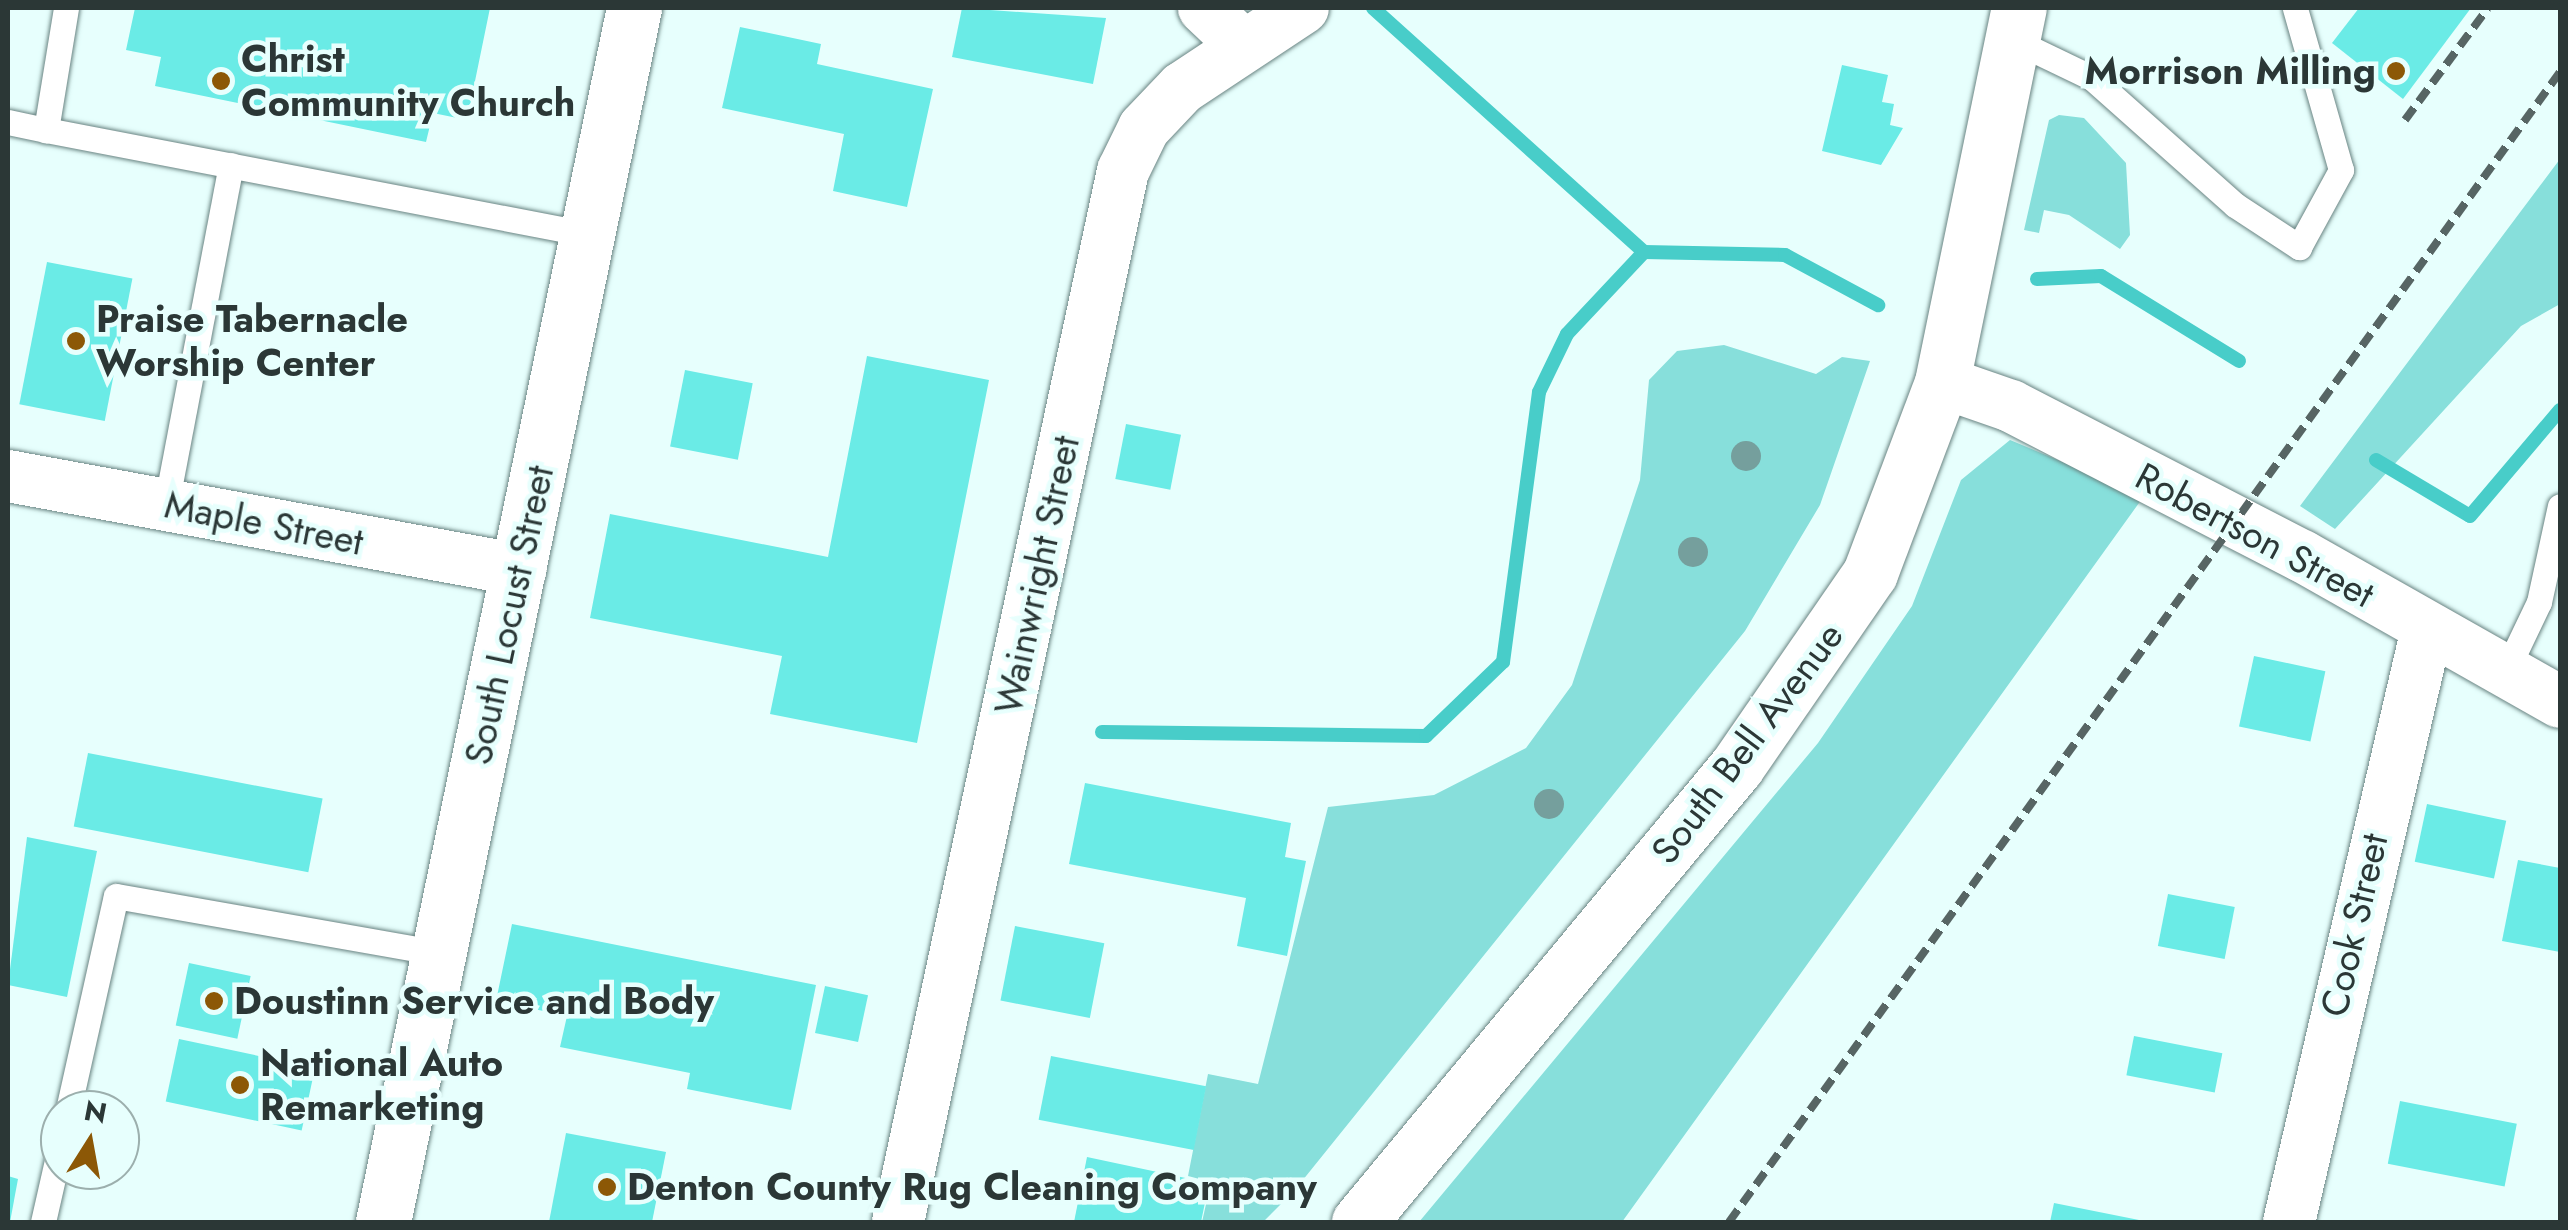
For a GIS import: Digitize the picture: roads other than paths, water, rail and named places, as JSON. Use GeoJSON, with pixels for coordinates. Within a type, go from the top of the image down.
{"type":"FeatureCollection","features":[{"type":"Feature","properties":{"kind":"main road","name":"South Locust Street"},"geometry":{"type":"LineString","coordinates":[[383,1222],[634,8]]}},
{"type":"Feature","properties":{"kind":"main road","name":"South Bell Avenue"},"geometry":{"type":"LineString","coordinates":[[1359,1222],[1822,654],[1894,524],[1942,382],[2016,24]]}},
{"type":"Feature","properties":{"kind":"street"},"geometry":{"type":"LineString","coordinates":[[1204,8],[1244,46]]}},
{"type":"Feature","properties":{"kind":"street","name":"Wainwright Street"},"geometry":{"type":"LineString","coordinates":[[898,1222],[1124,171],[1144,128],[1182,88],[1303,8]]}},
{"type":"Feature","properties":{"kind":"street","name":"Robertson Street"},"geometry":{"type":"LineString","coordinates":[[1942,382],[2011,406],[2560,702]]}},
{"type":"Feature","properties":{"kind":"street","name":"Maple Street"},"geometry":{"type":"LineString","coordinates":[[8,476],[520,570]]}},
{"type":"Feature","properties":{"kind":"street","name":"Cook Street"},"geometry":{"type":"LineString","coordinates":[[2289,1222],[2427,629]]}},
{"type":"Feature","properties":{"kind":"lane"},"geometry":{"type":"LineString","coordinates":[[46,130],[66,8]]}},
{"type":"Feature","properties":{"kind":"lane"},"geometry":{"type":"LineString","coordinates":[[2016,24],[2092,78],[2235,205],[2299,247],[2341,170],[2295,8]]}},
{"type":"Feature","properties":{"kind":"lane"},"geometry":{"type":"LineString","coordinates":[[8,122],[587,234]]}},
{"type":"Feature","properties":{"kind":"lane"},"geometry":{"type":"LineString","coordinates":[[166,505],[231,165]]}},
{"type":"Feature","properties":{"kind":"lane"},"geometry":{"type":"LineString","coordinates":[[2506,671],[2539,602],[2560,506]]}},
{"type":"Feature","properties":{"kind":"lane"},"geometry":{"type":"LineString","coordinates":[[72,1090],[116,896],[439,954]]}},
{"type":"Feature","properties":{"kind":"lane"},"geometry":{"type":"LineString","coordinates":[[43,1222],[50,1190]]}},
{"type":"Feature","properties":{"kind":"waterway"},"geometry":{"type":"LineString","coordinates":[[1373,8],[1644,252]]}},
{"type":"Feature","properties":{"kind":"waterway"},"geometry":{"type":"LineString","coordinates":[[1102,732],[1426,736],[1503,662],[1539,392],[1567,334],[1644,252],[1785,255],[1878,305]]}},
{"type":"Feature","properties":{"kind":"waterway"},"geometry":{"type":"LineString","coordinates":[[2037,279],[2101,276],[2239,361]]}},
{"type":"Feature","properties":{"kind":"waterway"},"geometry":{"type":"LineString","coordinates":[[2376,460],[2470,516],[2560,410]]}},
{"type":"Feature","properties":{"kind":"railway"},"geometry":{"type":"LineString","coordinates":[[2405,120],[2488,8]]}},
{"type":"Feature","properties":{"kind":"railway"},"geometry":{"type":"LineString","coordinates":[[1729,1222],[2560,72]]}},
{"type":"Feature","properties":{"kind":"place","name":"Morrison Milling"},"geometry":{"type":"Point","coordinates":[2396,71]}},
{"type":"Feature","properties":{"kind":"place","name":"Christ Community Church"},"geometry":{"type":"Point","coordinates":[221,81]}},
{"type":"Feature","properties":{"kind":"place","name":"Praise Tabernacle Worship Center"},"geometry":{"type":"Point","coordinates":[76,341]}},
{"type":"Feature","properties":{"kind":"place","name":"Doustinn Service and Body"},"geometry":{"type":"Point","coordinates":[214,1001]}},
{"type":"Feature","properties":{"kind":"place","name":"National Auto Remarketing"},"geometry":{"type":"Point","coordinates":[240,1085]}},
{"type":"Feature","properties":{"kind":"place","name":"Denton County Rug Cleaning Company"},"geometry":{"type":"Point","coordinates":[607,1187]}}]}
